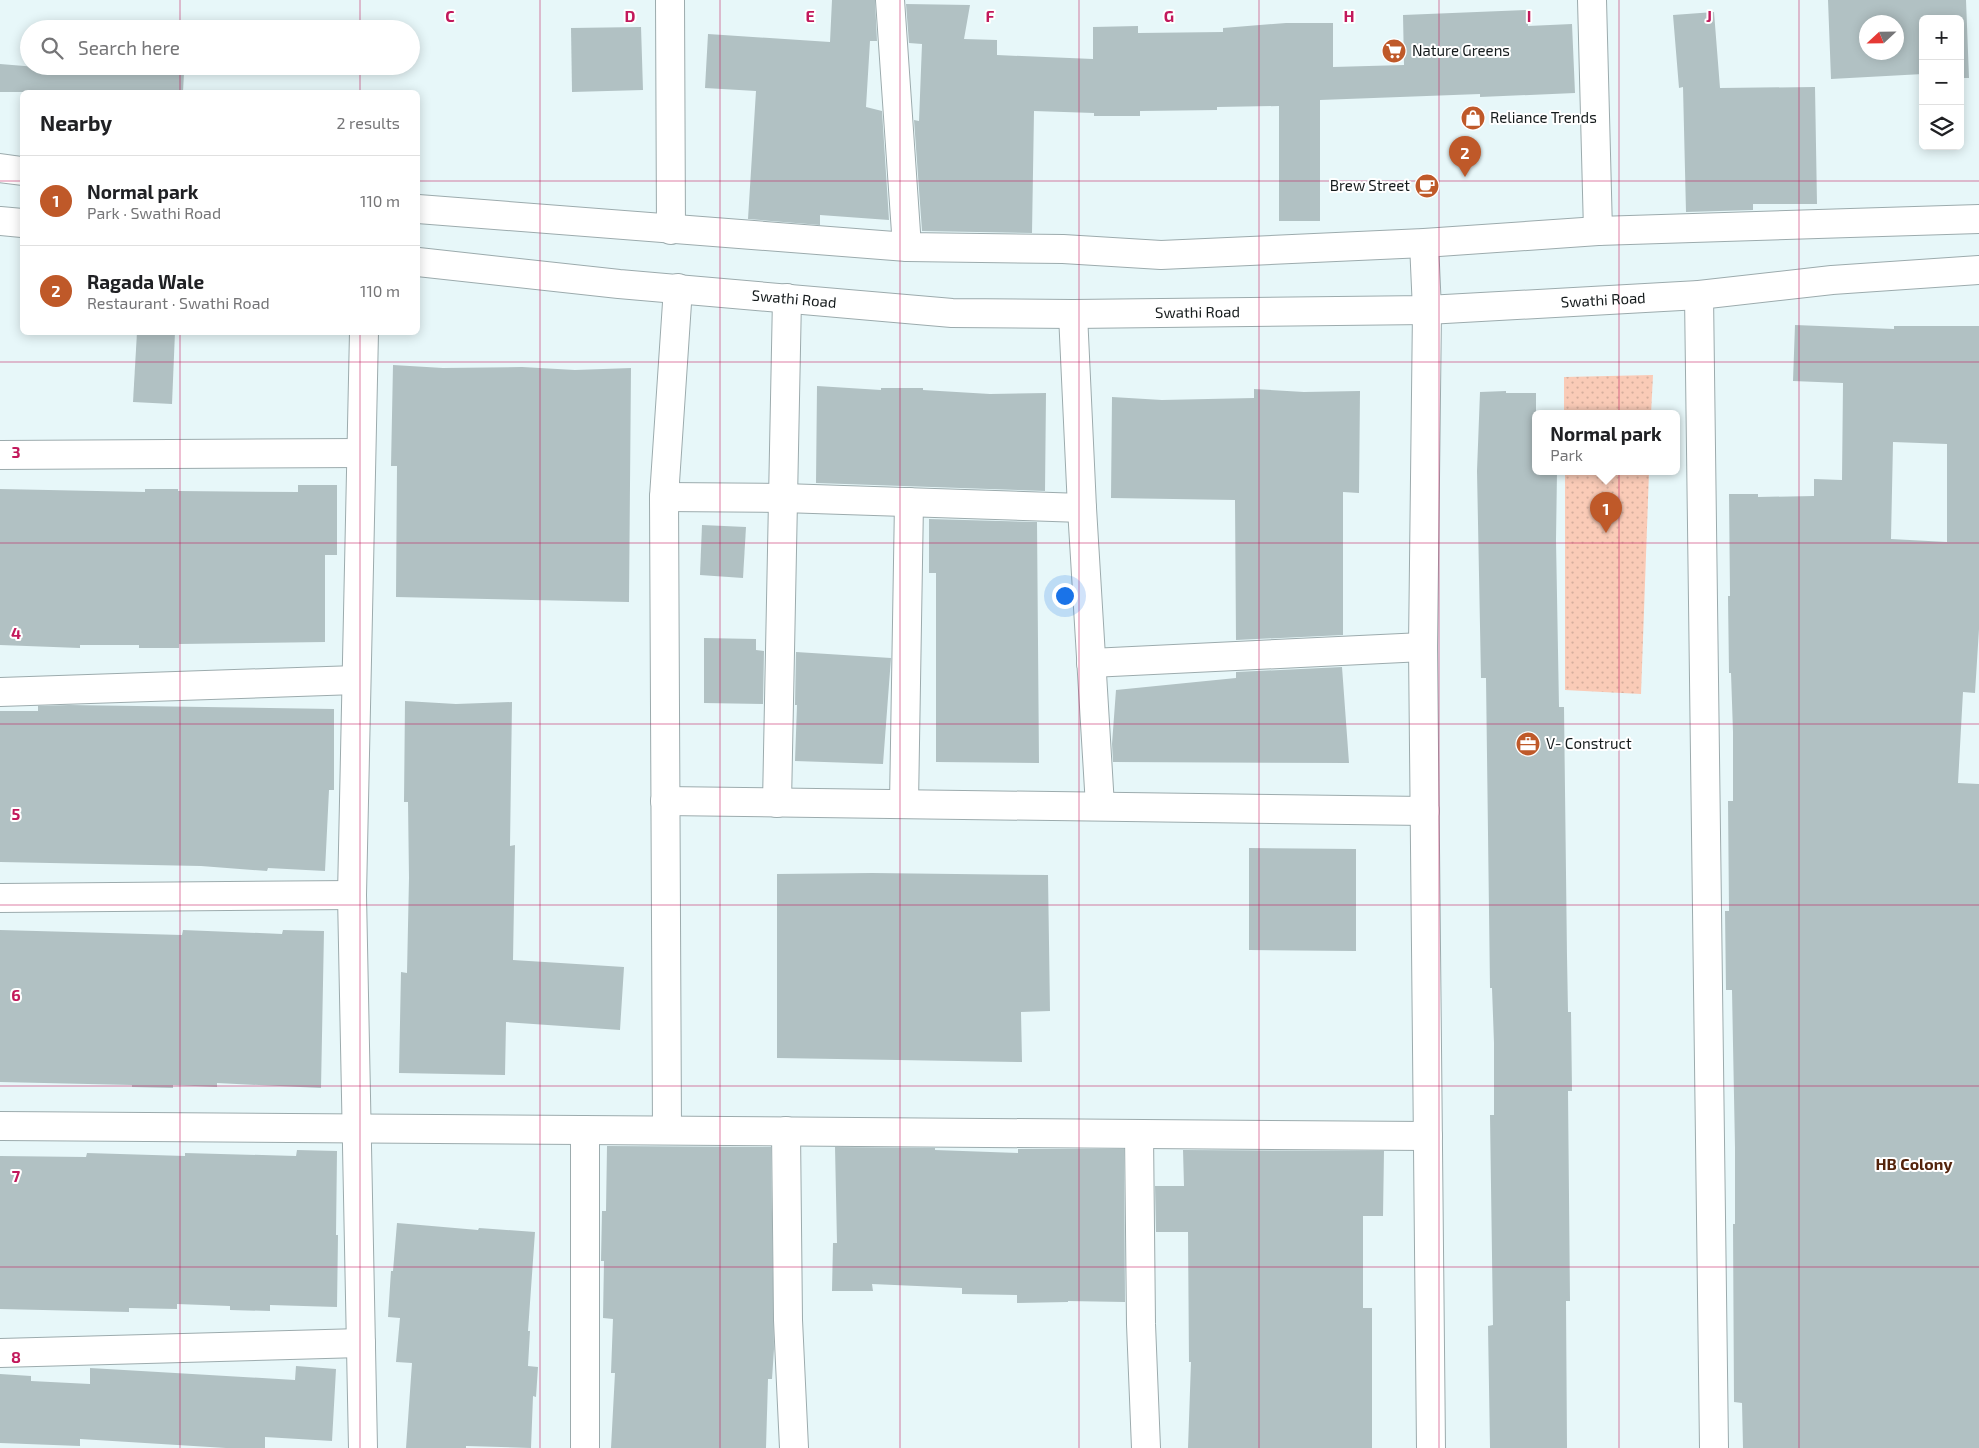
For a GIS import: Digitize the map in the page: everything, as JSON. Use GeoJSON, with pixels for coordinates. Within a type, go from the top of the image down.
{"type":"FeatureCollection","features":[{"type":"Feature","properties":{"kind":"street"},"geometry":{"type":"LineString","coordinates":[[670,0],[671,230]]}},
{"type":"Feature","properties":{"kind":"street"},"geometry":{"type":"LineString","coordinates":[[890,0],[907,247]]}},
{"type":"Feature","properties":{"kind":"street"},"geometry":{"type":"LineString","coordinates":[[1592,0],[1598,231]]}},
{"type":"Feature","properties":{"kind":"street"},"geometry":{"type":"LineString","coordinates":[[0,168],[20,170]]}},
{"type":"Feature","properties":{"kind":"street"},"geometry":{"type":"LineString","coordinates":[[420,209],[671,230],[838,240],[907,247],[1063,250],[1161,255],[1424,243],[1598,231],[1979,219]]}},
{"type":"Feature","properties":{"kind":"street"},"geometry":{"type":"LineString","coordinates":[[0,221],[20,223]]}},
{"type":"Feature","properties":{"kind":"street"},"geometry":{"type":"LineString","coordinates":[[1424,243],[1427,310],[1423,647],[1430,1448]]}},
{"type":"Feature","properties":{"kind":"street","name":"Swathi Road"},"geometry":{"type":"LineString","coordinates":[[420,262],[619,284],[952,313],[1073,314],[1427,310],[1699,295],[1832,280],[1979,270]]}},
{"type":"Feature","properties":{"kind":"street"},"geometry":{"type":"LineString","coordinates":[[667,1130],[664,497],[678,288]]}},
{"type":"Feature","properties":{"kind":"street"},"geometry":{"type":"LineString","coordinates":[[1699,295],[1714,1448]]}},
{"type":"Feature","properties":{"kind":"street"},"geometry":{"type":"LineString","coordinates":[[777,803],[787,298]]}},
{"type":"Feature","properties":{"kind":"street"},"geometry":{"type":"LineString","coordinates":[[1073,314],[1082,508],[1100,806]]}},
{"type":"Feature","properties":{"kind":"street"},"geometry":{"type":"LineString","coordinates":[[362,1448],[352,895],[364,335]]}},
{"type":"Feature","properties":{"kind":"street"},"geometry":{"type":"LineString","coordinates":[[0,455],[361,453]]}},
{"type":"Feature","properties":{"kind":"street"},"geometry":{"type":"LineString","coordinates":[[664,497],[783,498],[1082,508]]}},
{"type":"Feature","properties":{"kind":"street"},"geometry":{"type":"LineString","coordinates":[[904,804],[910,502]]}},
{"type":"Feature","properties":{"kind":"street"},"geometry":{"type":"LineString","coordinates":[[1091,663],[1423,647]]}},
{"type":"Feature","properties":{"kind":"street"},"geometry":{"type":"LineString","coordinates":[[0,692],[356,680]]}},
{"type":"Feature","properties":{"kind":"street"},"geometry":{"type":"LineString","coordinates":[[665,801],[1425,811]]}},
{"type":"Feature","properties":{"kind":"street"},"geometry":{"type":"LineString","coordinates":[[0,898],[352,895]]}},
{"type":"Feature","properties":{"kind":"street"},"geometry":{"type":"LineString","coordinates":[[0,1126],[1428,1136]]}},
{"type":"Feature","properties":{"kind":"street"},"geometry":{"type":"LineString","coordinates":[[585,1130],[585,1448]]}},
{"type":"Feature","properties":{"kind":"street"},"geometry":{"type":"LineString","coordinates":[[786,1131],[788,1320],[794,1448]]}},
{"type":"Feature","properties":{"kind":"street"},"geometry":{"type":"LineString","coordinates":[[1139,1134],[1141,1324],[1146,1448]]}},
{"type":"Feature","properties":{"kind":"street"},"geometry":{"type":"LineString","coordinates":[[0,1353],[361,1343]]}},
{"type":"Feature","properties":{"kind":"shaded area"},"geometry":{"type":"Polygon","coordinates":[[[1653,375],[1651,410],[1564,410],[1564,377],[1653,375]]]}},
{"type":"Feature","properties":{"kind":"shaded area"},"geometry":{"type":"Polygon","coordinates":[[[1565,475],[1649,475],[1641,694],[1565,690],[1565,475]]]}},
{"type":"Feature","properties":{"kind":"building"},"geometry":{"type":"Polygon","coordinates":[[[832,0],[875,0],[877,41],[870,41],[866,107],[882,111],[889,220],[820,215],[820,225],[748,219],[756,91],[705,88],[708,34],[830,42],[832,0]]]}},
{"type":"Feature","properties":{"kind":"building"},"geometry":{"type":"Polygon","coordinates":[[[1828,0],[1966,0],[1969,78],[1964,78],[1964,15],[1919,15],[1919,74],[1831,79],[1828,0]]]}},
{"type":"Feature","properties":{"kind":"building"},"geometry":{"type":"Polygon","coordinates":[[[906,4],[970,5],[964,39],[997,40],[997,55],[1093,59],[1093,27],[1138,26],[1138,33],[1223,32],[1223,28],[1286,23],[1333,23],[1333,67],[1404,65],[1403,15],[1528,10],[1528,26],[1572,24],[1575,93],[1480,97],[1480,94],[1320,100],[1320,221],[1279,221],[1279,106],[1217,107],[1217,110],[1140,111],[1140,116],[1094,116],[1094,113],[1034,111],[1032,233],[922,231],[914,120],[919,121],[922,44],[909,43],[906,4]]]}},
{"type":"Feature","properties":{"kind":"building"},"geometry":{"type":"Polygon","coordinates":[[[1714,12],[1720,88],[1815,87],[1817,204],[1753,204],[1753,210],[1686,212],[1683,87],[1679,88],[1673,15],[1714,12]]]}},
{"type":"Feature","properties":{"kind":"building"},"geometry":{"type":"Polygon","coordinates":[[[641,27],[643,90],[572,92],[571,28],[641,27]]]}},
{"type":"Feature","properties":{"kind":"building"},"geometry":{"type":"Polygon","coordinates":[[[0,64],[20,66],[20,75],[184,75],[183,90],[20,90],[20,92],[0,92],[0,64]]]}},
{"type":"Feature","properties":{"kind":"building"},"geometry":{"type":"Polygon","coordinates":[[[1795,325],[1894,329],[1894,326],[1979,326],[1979,629],[1975,693],[1963,692],[1958,783],[1979,784],[1979,1448],[1743,1448],[1742,1403],[1734,1402],[1733,1224],[1735,1224],[1735,1148],[1732,990],[1726,990],[1725,911],[1729,911],[1728,801],[1733,801],[1733,732],[1731,673],[1729,673],[1729,494],[1758,494],[1758,497],[1814,496],[1814,479],[1842,480],[1843,383],[1793,381],[1795,325]],[[1893,442],[1891,539],[1947,542],[1947,444],[1893,442]]]}},
{"type":"Feature","properties":{"kind":"building"},"geometry":{"type":"Polygon","coordinates":[[[137,335],[175,335],[172,404],[133,402],[137,335]]]}},
{"type":"Feature","properties":{"kind":"building"},"geometry":{"type":"Polygon","coordinates":[[[393,365],[443,368],[522,367],[575,370],[631,368],[629,602],[396,597],[397,466],[391,466],[393,365]]]}},
{"type":"Feature","properties":{"kind":"building"},"geometry":{"type":"Polygon","coordinates":[[[817,386],[881,390],[881,388],[923,388],[923,390],[990,394],[1046,393],[1045,491],[816,483],[817,386]]]}},
{"type":"Feature","properties":{"kind":"building"},"geometry":{"type":"Polygon","coordinates":[[[1254,389],[1304,392],[1360,391],[1359,493],[1343,492],[1343,635],[1236,640],[1235,500],[1111,498],[1112,397],[1162,400],[1254,398],[1254,389]]]}},
{"type":"Feature","properties":{"kind":"building"},"geometry":{"type":"Polygon","coordinates":[[[1480,392],[1536,393],[1536,410],[1532,410],[1532,475],[1557,475],[1556,540],[1559,707],[1564,707],[1568,1012],[1571,1012],[1572,1091],[1568,1091],[1570,1301],[1566,1301],[1567,1448],[1490,1448],[1488,1326],[1493,1325],[1490,1115],[1494,1115],[1494,1043],[1492,988],[1490,988],[1486,678],[1481,678],[1477,471],[1480,392]]]}},
{"type":"Feature","properties":{"kind":"building"},"geometry":{"type":"Polygon","coordinates":[[[298,485],[337,485],[337,555],[325,555],[325,642],[179,644],[179,648],[139,648],[139,645],[80,645],[80,648],[0,645],[0,489],[145,492],[145,489],[178,489],[178,491],[298,492],[298,485]]]}},
{"type":"Feature","properties":{"kind":"building"},"geometry":{"type":"Polygon","coordinates":[[[929,519],[1037,522],[1039,763],[936,762],[936,573],[929,573],[929,519]]]}},
{"type":"Feature","properties":{"kind":"building"},"geometry":{"type":"Polygon","coordinates":[[[702,525],[746,527],[743,578],[700,575],[702,525]]]}},
{"type":"Feature","properties":{"kind":"building"},"geometry":{"type":"Polygon","coordinates":[[[704,638],[756,639],[756,650],[764,651],[763,704],[704,703],[704,638]]]}},
{"type":"Feature","properties":{"kind":"building"},"geometry":{"type":"Polygon","coordinates":[[[796,652],[891,658],[883,764],[795,761],[796,652]]]}},
{"type":"Feature","properties":{"kind":"building"},"geometry":{"type":"Polygon","coordinates":[[[1342,667],[1349,763],[1113,762],[1112,744],[1116,690],[1236,678],[1236,672],[1342,667]]]}},
{"type":"Feature","properties":{"kind":"building"},"geometry":{"type":"Polygon","coordinates":[[[405,701],[456,704],[512,702],[510,846],[515,845],[513,960],[624,967],[620,1030],[506,1022],[505,1075],[399,1073],[401,972],[407,973],[409,878],[408,802],[404,802],[405,701]]]}},
{"type":"Feature","properties":{"kind":"building"},"geometry":{"type":"Polygon","coordinates":[[[38,706],[334,709],[334,790],[329,790],[325,871],[268,868],[267,871],[201,866],[0,862],[0,711],[38,711],[38,706]]]}},
{"type":"Feature","properties":{"kind":"building"},"geometry":{"type":"Polygon","coordinates":[[[1249,848],[1356,849],[1356,951],[1249,950],[1249,848]]]}},
{"type":"Feature","properties":{"kind":"building"},"geometry":{"type":"Polygon","coordinates":[[[777,874],[1048,875],[1050,1011],[1021,1012],[1022,1062],[777,1058],[777,874]]]}},
{"type":"Feature","properties":{"kind":"building"},"geometry":{"type":"Polygon","coordinates":[[[0,930],[182,935],[183,930],[282,934],[283,930],[324,931],[321,1088],[217,1083],[217,1087],[173,1085],[173,1088],[132,1087],[132,1085],[0,1082],[0,930]]]}},
{"type":"Feature","properties":{"kind":"building"},"geometry":{"type":"Polygon","coordinates":[[[607,1146],[771,1147],[774,1349],[772,1379],[768,1379],[766,1448],[611,1448],[615,1373],[611,1373],[613,1319],[603,1318],[604,1261],[601,1261],[602,1211],[606,1211],[607,1146]]]}},
{"type":"Feature","properties":{"kind":"building"},"geometry":{"type":"Polygon","coordinates":[[[835,1147],[935,1148],[935,1150],[1018,1153],[1018,1149],[1124,1149],[1125,1302],[1068,1301],[1017,1303],[1017,1295],[962,1294],[962,1288],[872,1284],[873,1291],[832,1291],[833,1243],[837,1243],[835,1147]]]}},
{"type":"Feature","properties":{"kind":"building"},"geometry":{"type":"Polygon","coordinates":[[[297,1150],[337,1151],[337,1307],[270,1305],[270,1311],[230,1310],[230,1306],[177,1304],[177,1309],[129,1308],[129,1312],[0,1309],[0,1156],[86,1157],[87,1153],[185,1156],[185,1153],[296,1156],[297,1150]]]}},
{"type":"Feature","properties":{"kind":"building"},"geometry":{"type":"Polygon","coordinates":[[[1183,1150],[1384,1151],[1383,1216],[1363,1216],[1363,1308],[1372,1308],[1372,1448],[1188,1448],[1191,1362],[1189,1362],[1188,1232],[1156,1232],[1155,1186],[1184,1186],[1183,1150]]]}},
{"type":"Feature","properties":{"kind":"building"},"geometry":{"type":"Polygon","coordinates":[[[397,1223],[478,1230],[479,1228],[535,1232],[528,1331],[530,1331],[528,1366],[538,1367],[536,1397],[533,1396],[531,1448],[466,1446],[466,1448],[406,1448],[412,1363],[396,1362],[400,1318],[388,1317],[397,1223]]]}},
{"type":"Feature","properties":{"kind":"building"},"geometry":{"type":"Polygon","coordinates":[[[296,1366],[336,1369],[332,1441],[265,1437],[265,1448],[226,1448],[80,1439],[80,1446],[0,1443],[0,1374],[31,1376],[31,1381],[90,1384],[90,1368],[295,1380],[296,1366]]]}},
{"type":"Feature","properties":{"kind":"place","name":"Nature Greens"},"geometry":{"type":"Point","coordinates":[1394,51]}},
{"type":"Feature","properties":{"kind":"place","name":"Reliance Trends"},"geometry":{"type":"Point","coordinates":[1473,118]}},
{"type":"Feature","properties":{"kind":"place","name":"Ragada Wale"},"geometry":{"type":"Point","coordinates":[1465,177]}},
{"type":"Feature","properties":{"kind":"place","name":"Brew Street"},"geometry":{"type":"Point","coordinates":[1427,186]}},
{"type":"Feature","properties":{"kind":"place","name":"Normal park"},"geometry":{"type":"Point","coordinates":[1606,533]}},
{"type":"Feature","properties":{"kind":"place","name":"V- Construct"},"geometry":{"type":"Point","coordinates":[1528,744]}},
{"type":"Feature","properties":{"kind":"district","name":"HB Colony"},"geometry":{"type":"Point","coordinates":[1914,1164]}}]}
